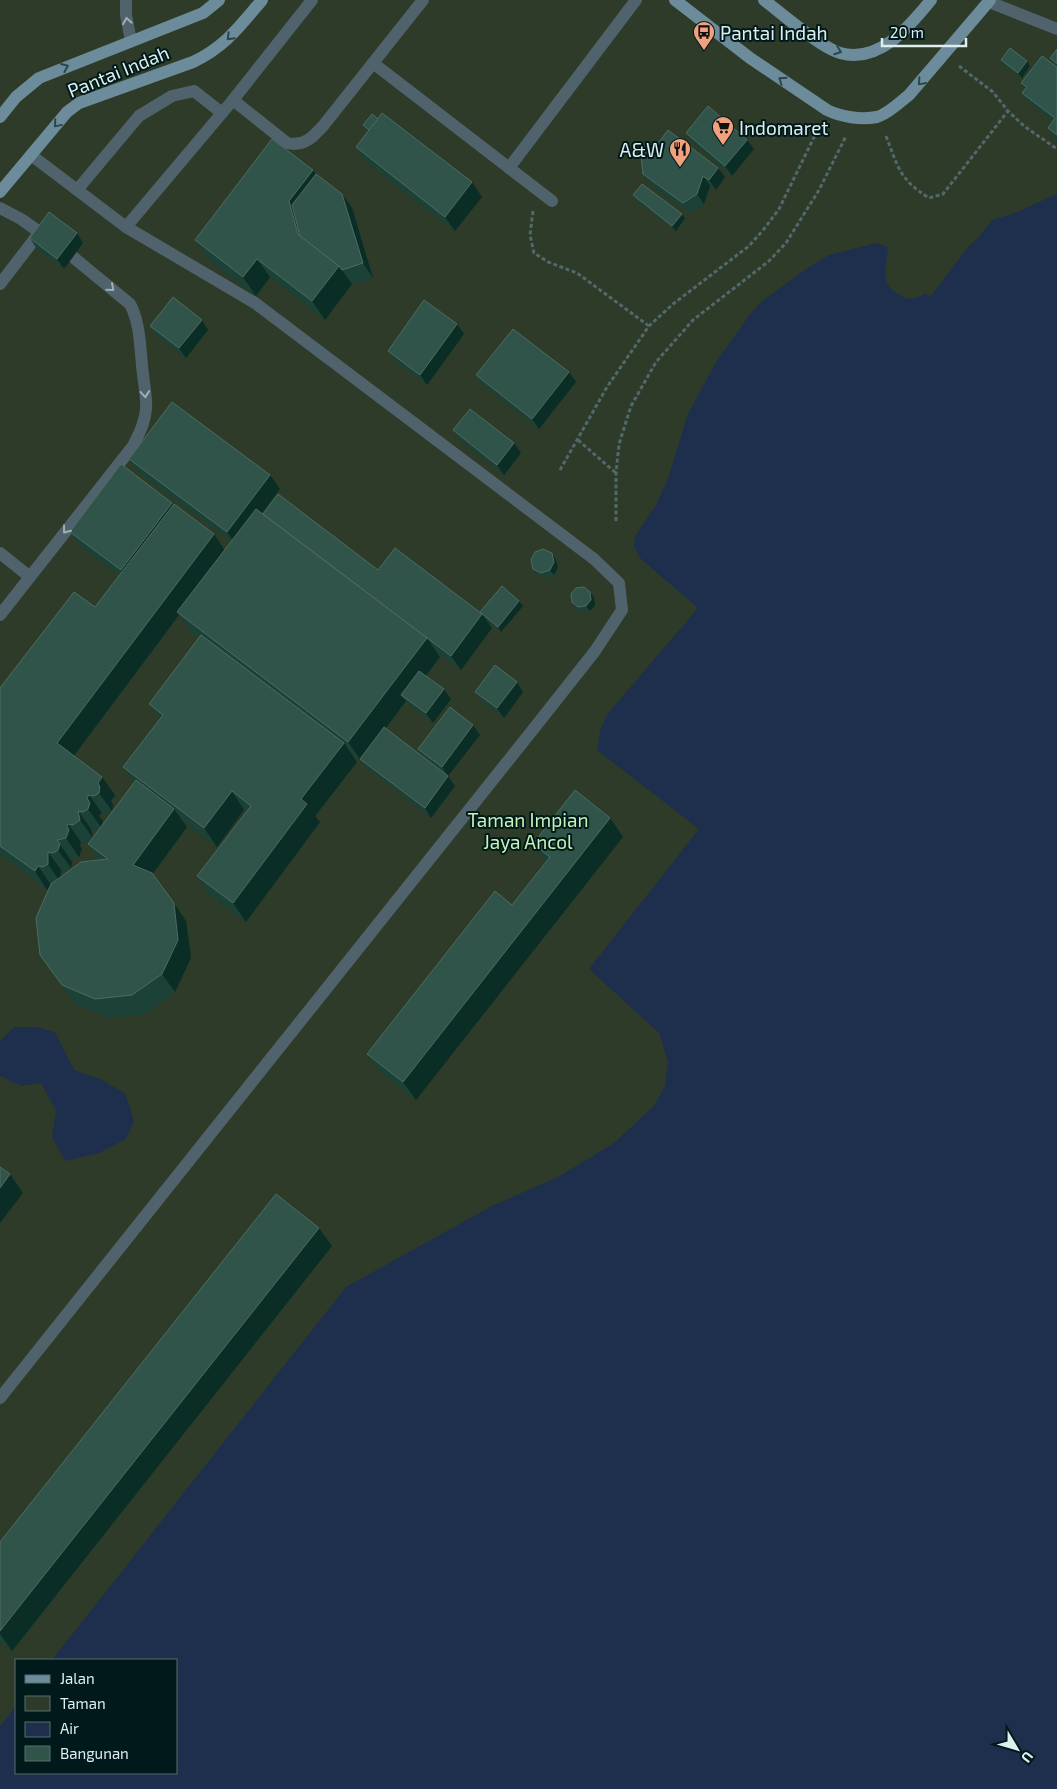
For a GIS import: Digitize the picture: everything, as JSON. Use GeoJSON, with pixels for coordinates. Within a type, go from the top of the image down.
{"type":"FeatureCollection","features":[{"type":"Feature","properties":{"kind":"street","name":"Pantai Indah"},"geometry":{"type":"LineString","coordinates":[[0,117],[16,96],[39,78],[203,13],[219,0]]}},
{"type":"Feature","properties":{"kind":"street","name":"Pantai Indah"},"geometry":{"type":"LineString","coordinates":[[0,192],[67,112],[80,103],[210,54],[230,38],[262,0]]}},
{"type":"Feature","properties":{"kind":"street"},"geometry":{"type":"LineString","coordinates":[[675,0],[750,58],[827,110],[835,114],[855,118],[878,117],[909,95],[989,1]]}},
{"type":"Feature","properties":{"kind":"street"},"geometry":{"type":"LineString","coordinates":[[764,0],[819,42],[838,53],[858,56],[890,43],[905,30],[931,0]]}},
{"type":"Feature","properties":{"kind":"lane"},"geometry":{"type":"LineString","coordinates":[[126,0],[126,15],[131,41]]}},
{"type":"Feature","properties":{"kind":"lane"},"geometry":{"type":"LineString","coordinates":[[126,227],[233,100],[312,0]]}},
{"type":"Feature","properties":{"kind":"lane"},"geometry":{"type":"LineString","coordinates":[[233,100],[287,143],[296,145],[314,136],[423,0]]}},
{"type":"Feature","properties":{"kind":"lane"},"geometry":{"type":"LineString","coordinates":[[509,168],[636,0]]}},
{"type":"Feature","properties":{"kind":"lane"},"geometry":{"type":"LineString","coordinates":[[989,1],[1057,29]]}},
{"type":"Feature","properties":{"kind":"lane"},"geometry":{"type":"LineString","coordinates":[[373,63],[552,201]]}},
{"type":"Feature","properties":{"kind":"lane"},"geometry":{"type":"LineString","coordinates":[[77,190],[139,116],[172,96],[194,91],[222,113]]}},
{"type":"Feature","properties":{"kind":"lane"},"geometry":{"type":"LineString","coordinates":[[0,1398],[583,667],[622,610],[619,583],[594,560],[255,302],[126,227],[31,155]]}},
{"type":"Feature","properties":{"kind":"lane"},"geometry":{"type":"LineString","coordinates":[[0,208],[43,234],[0,284]]}},
{"type":"Feature","properties":{"kind":"lane"},"geometry":{"type":"LineString","coordinates":[[0,615],[133,446],[143,426],[146,409],[136,316],[130,304],[73,257]]}},
{"type":"Feature","properties":{"kind":"lane"},"geometry":{"type":"LineString","coordinates":[[0,553],[30,577]]}},
{"type":"Feature","properties":{"kind":"path"},"geometry":{"type":"LineString","coordinates":[[944,55],[992,92],[1024,126],[1057,149]]}},
{"type":"Feature","properties":{"kind":"path"},"geometry":{"type":"LineString","coordinates":[[560,470],[607,387],[649,326],[673,304],[748,246],[764,228],[783,201],[827,110]]}},
{"type":"Feature","properties":{"kind":"path"},"geometry":{"type":"LineString","coordinates":[[878,117],[901,174],[913,188],[929,198],[943,194],[1008,111]]}},
{"type":"Feature","properties":{"kind":"path"},"geometry":{"type":"LineString","coordinates":[[616,521],[616,473],[620,444],[631,406],[656,362],[693,320],[769,261],[786,243],[818,190],[855,118]]}},
{"type":"Feature","properties":{"kind":"path"},"geometry":{"type":"LineString","coordinates":[[535,188],[530,235],[534,253],[548,262],[577,273],[649,326]]}},
{"type":"Feature","properties":{"kind":"path"},"geometry":{"type":"LineString","coordinates":[[578,440],[616,473]]}},
{"type":"Feature","properties":{"kind":"green space","name":"Taman Impian Jaya Ancol"},"geometry":{"type":"Polygon","coordinates":[[[0,0],[1057,0],[1057,1789],[0,1789],[0,0]]]}},
{"type":"Feature","properties":{"kind":"water"},"geometry":{"type":"Polygon","coordinates":[[[1057,194],[1057,1789],[0,1789],[0,1726],[15,1707],[15,1774],[178,1774],[178,1659],[53,1659],[346,1287],[492,1206],[560,1176],[614,1143],[654,1106],[665,1086],[668,1062],[659,1033],[589,969],[699,829],[597,750],[600,731],[606,716],[698,608],[641,559],[634,547],[635,536],[655,507],[668,479],[688,414],[716,362],[761,302],[806,269],[829,255],[876,243],[888,247],[885,273],[888,285],[892,290],[908,299],[919,297],[926,293],[930,297],[969,246],[992,220],[1015,213],[1057,194]]]}},
{"type":"Feature","properties":{"kind":"water"},"geometry":{"type":"Polygon","coordinates":[[[14,1027],[36,1027],[55,1032],[74,1070],[100,1079],[125,1093],[134,1121],[126,1139],[99,1153],[65,1161],[52,1137],[56,1111],[41,1083],[21,1086],[0,1076],[0,1041],[14,1027]]]}},
{"type":"Feature","properties":{"kind":"building"},"geometry":{"type":"Polygon","coordinates":[[[1010,48],[1027,61],[1018,73],[1001,60],[1010,48]]]}},
{"type":"Feature","properties":{"kind":"building"},"geometry":{"type":"Polygon","coordinates":[[[1057,49],[1057,64],[1050,58],[1057,49]]]}},
{"type":"Feature","properties":{"kind":"building"},"geometry":{"type":"Polygon","coordinates":[[[1042,56],[1057,67],[1057,135],[1048,128],[1055,118],[1022,93],[1027,87],[1021,83],[1042,56]]]}},
{"type":"Feature","properties":{"kind":"building","name":"Indomaret"},"geometry":{"type":"Polygon","coordinates":[[[708,106],[747,140],[725,166],[686,133],[708,106]]]}},
{"type":"Feature","properties":{"kind":"building"},"geometry":{"type":"Polygon","coordinates":[[[382,113],[472,182],[445,217],[356,147],[382,113]]]}},
{"type":"Feature","properties":{"kind":"building"},"geometry":{"type":"Polygon","coordinates":[[[372,114],[378,119],[369,130],[363,125],[372,114]]]}},
{"type":"Feature","properties":{"kind":"building","name":"A&W"},"geometry":{"type":"Polygon","coordinates":[[[668,130],[718,168],[709,180],[703,176],[697,194],[683,203],[643,174],[640,148],[659,142],[668,130]]]}},
{"type":"Feature","properties":{"kind":"building"},"geometry":{"type":"Polygon","coordinates":[[[272,139],[313,170],[289,201],[298,234],[339,266],[312,301],[257,259],[243,277],[195,240],[272,139]]]}},
{"type":"Feature","properties":{"kind":"building"},"geometry":{"type":"Polygon","coordinates":[[[316,174],[342,194],[363,263],[342,270],[300,236],[292,205],[316,174]]]}},
{"type":"Feature","properties":{"kind":"building"},"geometry":{"type":"Polygon","coordinates":[[[642,184],[682,214],[672,226],[633,195],[642,184]]]}},
{"type":"Feature","properties":{"kind":"building"},"geometry":{"type":"Polygon","coordinates":[[[49,212],[77,233],[57,259],[30,238],[49,212]]]}},
{"type":"Feature","properties":{"kind":"building"},"geometry":{"type":"Polygon","coordinates":[[[173,297],[202,320],[179,348],[150,326],[173,297]]]}},
{"type":"Feature","properties":{"kind":"building"},"geometry":{"type":"Polygon","coordinates":[[[424,300],[457,324],[420,375],[388,351],[424,300]]]}},
{"type":"Feature","properties":{"kind":"building"},"geometry":{"type":"Polygon","coordinates":[[[513,329],[569,372],[532,419],[476,375],[513,329]]]}},
{"type":"Feature","properties":{"kind":"building"},"geometry":{"type":"Polygon","coordinates":[[[172,402],[270,475],[227,532],[129,459],[172,402]]]}},
{"type":"Feature","properties":{"kind":"building"},"geometry":{"type":"Polygon","coordinates":[[[470,409],[514,443],[497,465],[453,430],[470,409]]]}},
{"type":"Feature","properties":{"kind":"building"},"geometry":{"type":"Polygon","coordinates":[[[121,464],[172,503],[121,570],[70,532],[121,464]]]}},
{"type":"Feature","properties":{"kind":"building"},"geometry":{"type":"Polygon","coordinates":[[[278,494],[378,570],[395,548],[482,614],[451,656],[263,514],[278,494]]]}},
{"type":"Feature","properties":{"kind":"building"},"geometry":{"type":"Polygon","coordinates":[[[174,504],[214,534],[57,743],[102,777],[98,783],[100,787],[99,793],[94,796],[89,795],[87,798],[90,803],[88,809],[83,812],[78,811],[80,820],[73,825],[68,824],[69,830],[66,838],[57,840],[60,844],[58,850],[53,853],[48,852],[48,864],[43,867],[38,866],[35,871],[0,846],[0,688],[74,592],[95,607],[174,504]]]}},
{"type":"Feature","properties":{"kind":"building"},"geometry":{"type":"Polygon","coordinates":[[[256,509],[427,638],[348,742],[177,612],[256,509]]]}},
{"type":"Feature","properties":{"kind":"building"},"geometry":{"type":"Polygon","coordinates":[[[543,549],[552,553],[554,562],[550,570],[541,573],[533,569],[531,560],[535,552],[543,549]]]}},
{"type":"Feature","properties":{"kind":"building"},"geometry":{"type":"Polygon","coordinates":[[[502,586],[519,601],[498,627],[480,612],[502,586]]]}},
{"type":"Feature","properties":{"kind":"building"},"geometry":{"type":"Polygon","coordinates":[[[584,587],[590,592],[591,600],[586,606],[578,607],[572,602],[571,594],[576,588],[584,587]]]}},
{"type":"Feature","properties":{"kind":"building"},"geometry":{"type":"Polygon","coordinates":[[[201,635],[344,743],[301,799],[307,804],[233,903],[197,876],[251,806],[232,791],[204,828],[123,767],[163,715],[149,704],[201,635]]]}},
{"type":"Feature","properties":{"kind":"building"},"geometry":{"type":"Polygon","coordinates":[[[495,665],[517,682],[497,708],[475,692],[495,665]]]}},
{"type":"Feature","properties":{"kind":"building"},"geometry":{"type":"Polygon","coordinates":[[[419,671],[444,689],[426,713],[401,695],[419,671]]]}},
{"type":"Feature","properties":{"kind":"building"},"geometry":{"type":"Polygon","coordinates":[[[450,707],[473,725],[442,767],[418,749],[450,707]]]}},
{"type":"Feature","properties":{"kind":"building"},"geometry":{"type":"Polygon","coordinates":[[[384,727],[448,776],[425,808],[360,759],[384,727]]]}},
{"type":"Feature","properties":{"kind":"building"},"geometry":{"type":"Polygon","coordinates":[[[136,780],[174,809],[133,865],[152,873],[174,903],[178,940],[162,974],[132,995],[95,999],[62,985],[40,955],[36,918],[51,884],[81,862],[108,859],[88,844],[136,780]]]}},
{"type":"Feature","properties":{"kind":"building"},"geometry":{"type":"Polygon","coordinates":[[[575,790],[610,818],[403,1082],[367,1054],[495,891],[512,905],[550,857],[533,844],[575,790]]]}},
{"type":"Feature","properties":{"kind":"building"},"geometry":{"type":"Polygon","coordinates":[[[0,1167],[10,1174],[0,1188],[0,1167]]]}},
{"type":"Feature","properties":{"kind":"building"},"geometry":{"type":"Polygon","coordinates":[[[276,1194],[319,1228],[0,1631],[0,1542],[276,1194]]]}},
{"type":"Feature","properties":{"kind":"place","name":"Pantai Indah"},"geometry":{"type":"Point","coordinates":[704,51]}},
{"type":"Feature","properties":{"kind":"place","name":"Indomaret"},"geometry":{"type":"Point","coordinates":[723,146]}},
{"type":"Feature","properties":{"kind":"place","name":"A&W"},"geometry":{"type":"Point","coordinates":[680,168]}}]}
